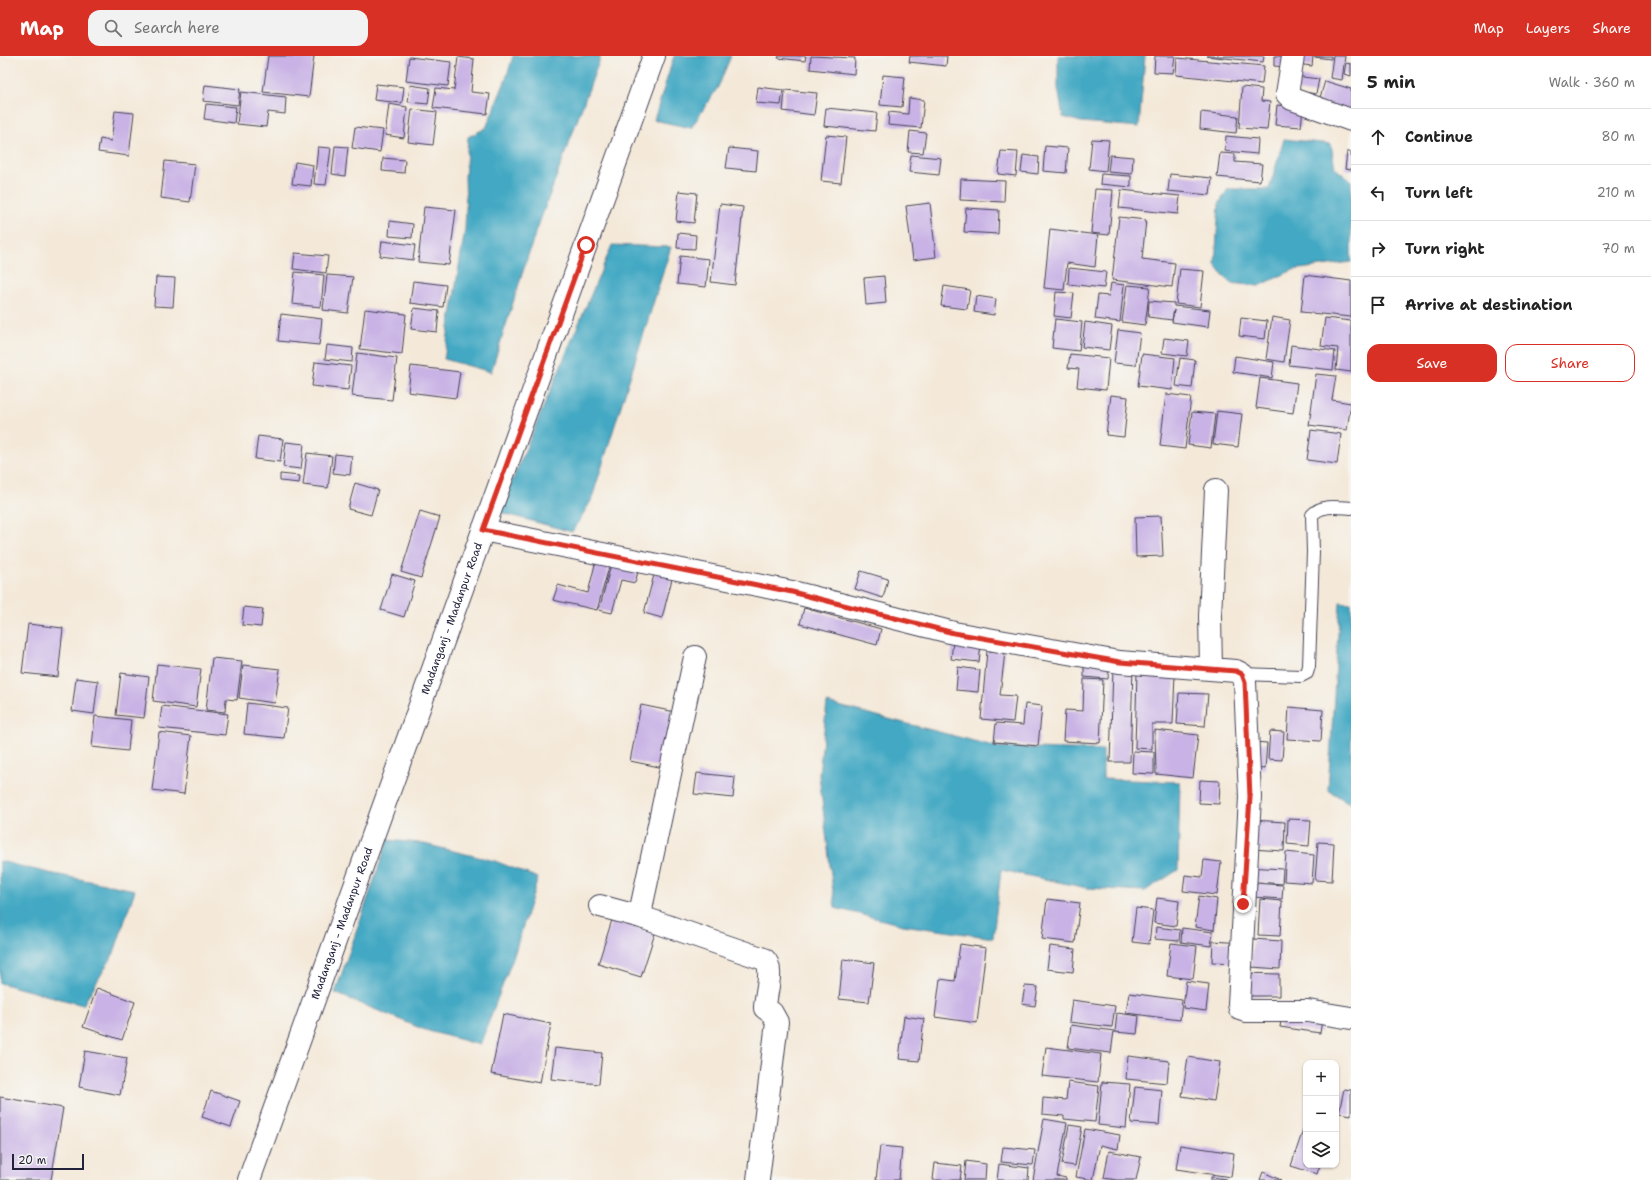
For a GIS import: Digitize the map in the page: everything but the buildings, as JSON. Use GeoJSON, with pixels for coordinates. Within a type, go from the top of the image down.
{"type":"FeatureCollection","features":[{"type":"Feature","properties":{"kind":"street","name":"Madanganj - Madanpur Road"},"geometry":{"type":"LineString","coordinates":[[249,1180],[654,56]]}},
{"type":"Feature","properties":{"kind":"street"},"geometry":{"type":"LineString","coordinates":[[1293,56],[1287,94],[1292,99],[1351,120]]}},
{"type":"Feature","properties":{"kind":"street"},"geometry":{"type":"LineString","coordinates":[[1211,669],[1210,616],[1216,490]]}},
{"type":"Feature","properties":{"kind":"street"},"geometry":{"type":"LineString","coordinates":[[483,530],[510,534],[792,592],[954,633],[1120,662],[1236,671],[1242,674],[1245,682],[1250,797],[1239,1004],[1240,1009],[1246,1011],[1308,1011],[1351,1018]]}},
{"type":"Feature","properties":{"kind":"street"},"geometry":{"type":"LineString","coordinates":[[641,917],[642,904],[695,657]]}},
{"type":"Feature","properties":{"kind":"street"},"geometry":{"type":"LineString","coordinates":[[600,906],[641,917],[764,959],[768,962],[770,970],[765,1008],[772,1012],[776,1022],[758,1180]]}},
{"type":"Feature","properties":{"kind":"lane"},"geometry":{"type":"LineString","coordinates":[[1242,674],[1301,676],[1307,673],[1309,666],[1313,560],[1312,515],[1318,509],[1328,507],[1351,508]]}},
{"type":"Feature","properties":{"kind":"water"},"geometry":{"type":"Polygon","coordinates":[[[513,56],[601,56],[533,240],[491,372],[444,359],[465,229],[465,177],[468,137],[486,128],[506,79],[513,56]]]}},
{"type":"Feature","properties":{"kind":"water"},"geometry":{"type":"Polygon","coordinates":[[[674,56],[731,56],[718,87],[691,128],[654,120],[674,56]]]}},
{"type":"Feature","properties":{"kind":"water"},"geometry":{"type":"Polygon","coordinates":[[[1058,56],[1145,56],[1139,127],[1081,122],[1063,117],[1058,88],[1058,56]]]}},
{"type":"Feature","properties":{"kind":"water"},"geometry":{"type":"Polygon","coordinates":[[[1284,139],[1331,144],[1335,168],[1351,181],[1351,262],[1293,270],[1259,286],[1230,283],[1215,265],[1219,204],[1228,189],[1269,189],[1284,139]]]}},
{"type":"Feature","properties":{"kind":"water"},"geometry":{"type":"Polygon","coordinates":[[[612,245],[671,247],[591,501],[572,532],[499,512],[612,245]]]}},
{"type":"Feature","properties":{"kind":"water"},"geometry":{"type":"Polygon","coordinates":[[[1340,602],[1351,603],[1351,804],[1328,790],[1340,602]]]}},
{"type":"Feature","properties":{"kind":"water"},"geometry":{"type":"Polygon","coordinates":[[[827,703],[997,747],[1103,750],[1103,779],[1180,782],[1178,870],[1145,891],[1087,888],[1001,870],[993,938],[903,925],[835,908],[819,775],[827,703]]]}},
{"type":"Feature","properties":{"kind":"water"},"geometry":{"type":"Polygon","coordinates":[[[388,840],[420,843],[495,861],[538,878],[514,955],[480,1045],[425,1030],[335,993],[388,840]]]}},
{"type":"Feature","properties":{"kind":"water"},"geometry":{"type":"Polygon","coordinates":[[[0,861],[49,873],[135,890],[114,953],[83,1005],[0,983],[0,861]]]}},
{"type":"Feature","properties":{"kind":"route"},"geometry":{"type":"LineString","coordinates":[[586,245],[483,530],[510,534],[792,592],[954,633],[1120,662],[1236,671],[1242,674],[1245,682],[1250,797],[1243,904]]}}]}
